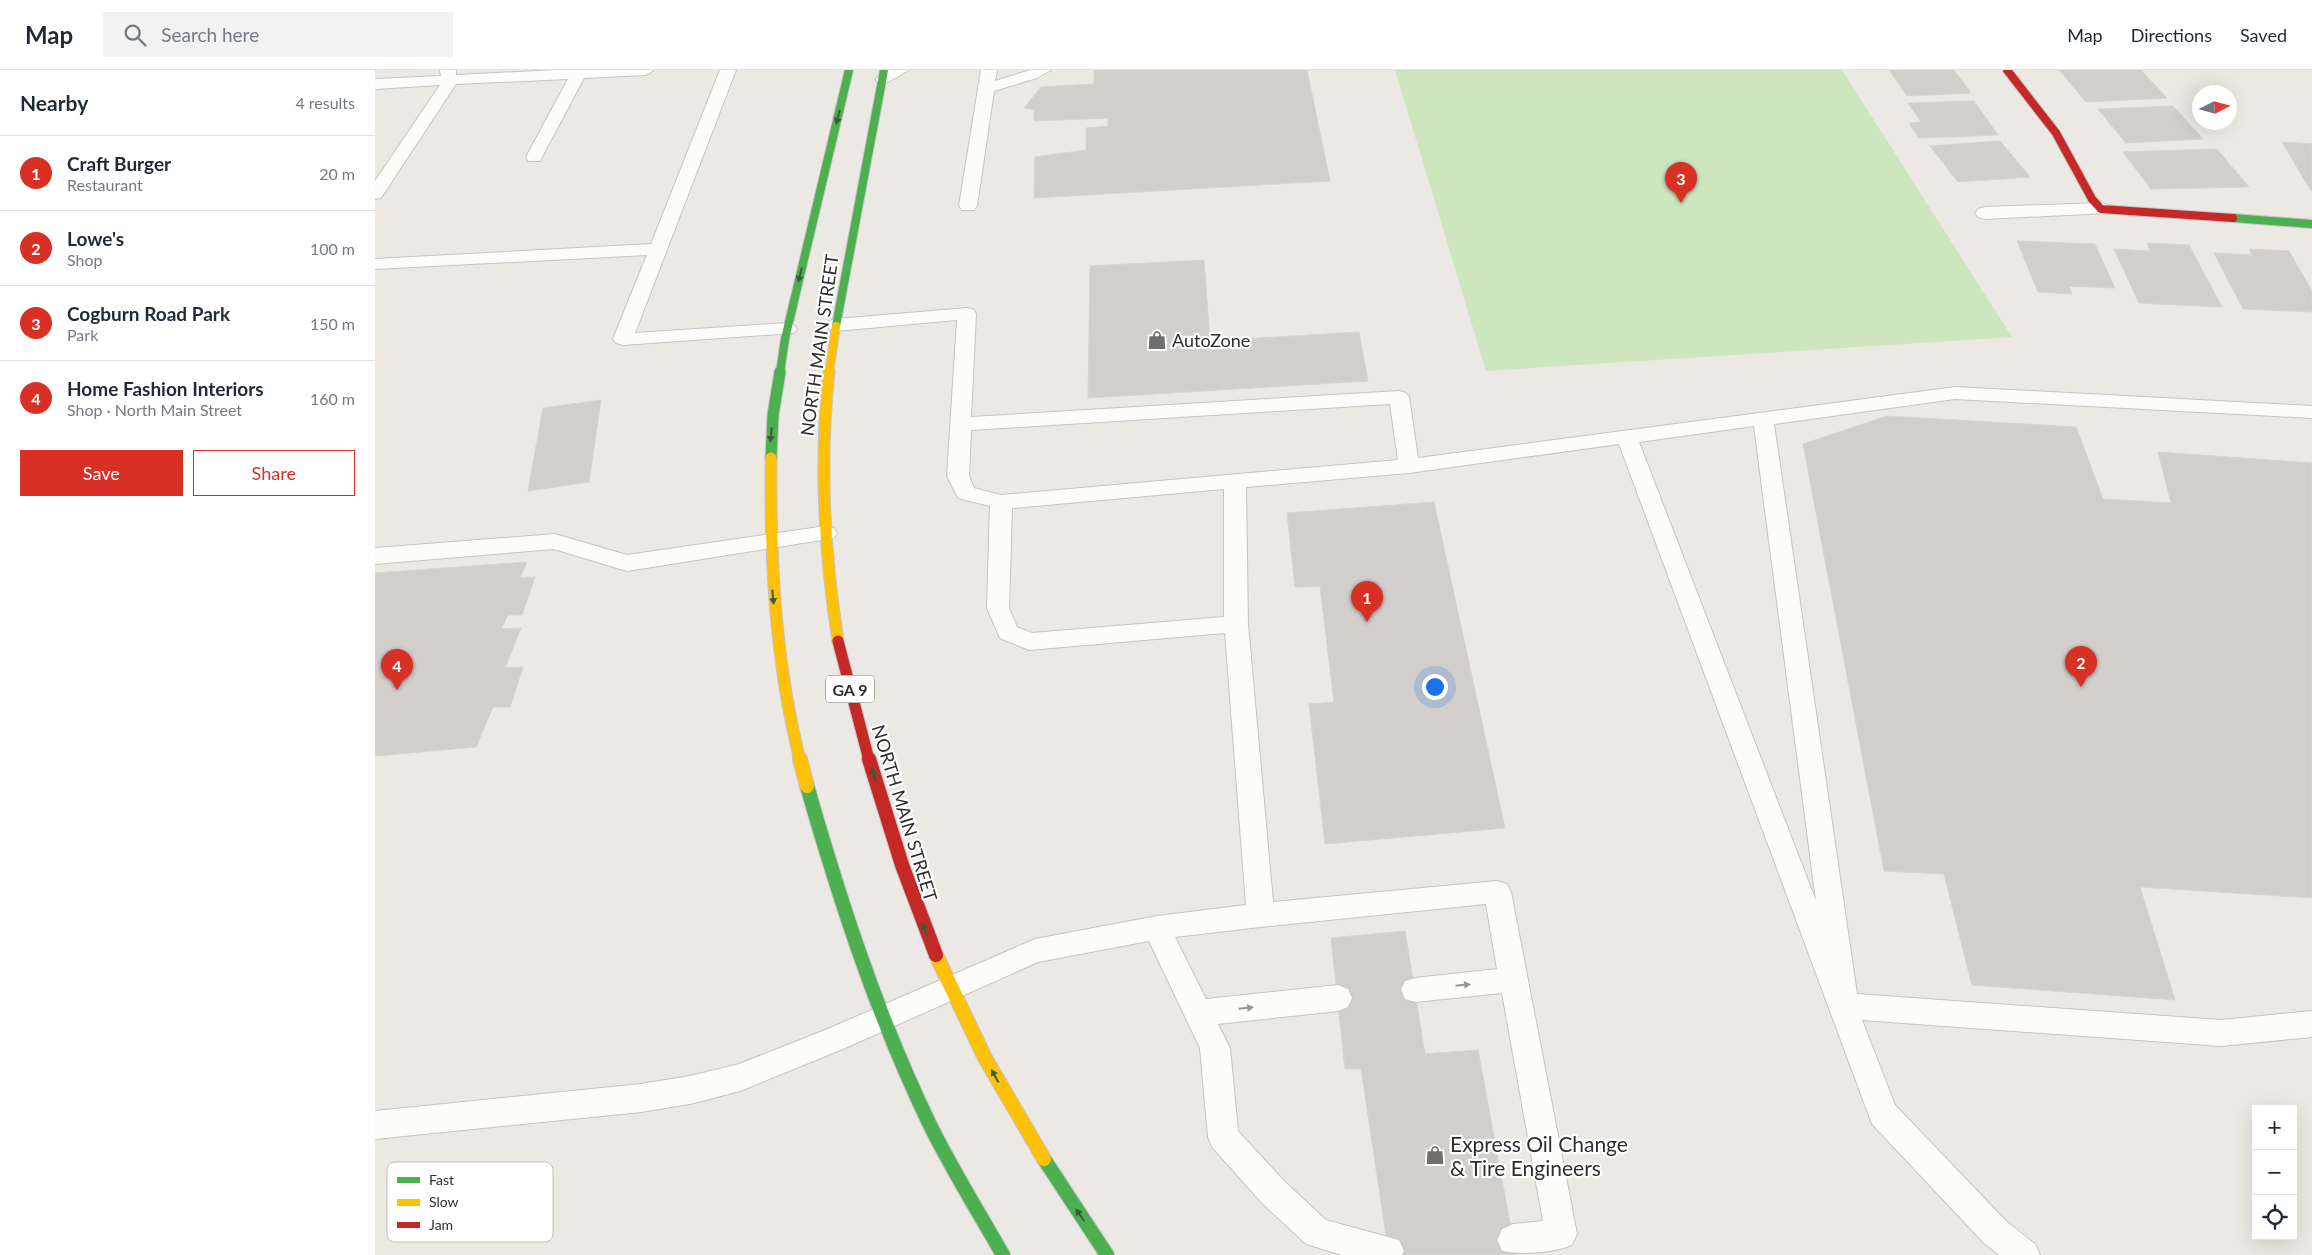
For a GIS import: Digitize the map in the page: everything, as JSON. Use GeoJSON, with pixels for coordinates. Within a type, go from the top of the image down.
{"type":"FeatureCollection","features":[{"type":"Feature","properties":{"kind":"main road","name":"NORTH MAIN STREET"},"geometry":{"type":"LineString","coordinates":[[849,70],[787,329],[777,382],[771,440],[768,542],[780,653],[789,710],[816,821],[832,873],[884,1019],[925,1112],[962,1185],[1003,1255]]}},
{"type":"Feature","properties":{"kind":"main road"},"geometry":{"type":"LineString","coordinates":[[2007,70],[2056,133],[2092,199],[2101,209],[2312,224]]}},
{"type":"Feature","properties":{"kind":"main road","name":"NORTH MAIN STREET"},"geometry":{"type":"LineString","coordinates":[[883,75],[835,325],[827,383],[822,446],[826,534],[840,648],[855,709],[908,885],[935,956],[969,1027],[1009,1100],[1057,1180],[1107,1255]]}},
{"type":"Feature","properties":{"kind":"street"},"geometry":{"type":"LineString","coordinates":[[1985,213],[2101,209]]}},
{"type":"Feature","properties":{"kind":"lane"},"geometry":{"type":"LineString","coordinates":[[375,84],[448,75],[645,70]]}},
{"type":"Feature","properties":{"kind":"lane"},"geometry":{"type":"LineString","coordinates":[[729,70],[623,339],[787,329]]}},
{"type":"Feature","properties":{"kind":"lane"},"geometry":{"type":"LineString","coordinates":[[883,75],[901,70]]}},
{"type":"Feature","properties":{"kind":"lane"},"geometry":{"type":"LineString","coordinates":[[968,206],[989,70]]}},
{"type":"Feature","properties":{"kind":"lane"},"geometry":{"type":"LineString","coordinates":[[986,88],[1032,76],[1043,70]]}},
{"type":"Feature","properties":{"kind":"lane"},"geometry":{"type":"LineString","coordinates":[[534,157],[579,73]]}},
{"type":"Feature","properties":{"kind":"lane"},"geometry":{"type":"LineString","coordinates":[[375,194],[449,83],[448,75]]}},
{"type":"Feature","properties":{"kind":"lane"},"geometry":{"type":"LineString","coordinates":[[375,264],[658,249]]}},
{"type":"Feature","properties":{"kind":"lane"},"geometry":{"type":"LineString","coordinates":[[835,325],[967,314],[958,476],[966,493],[1001,502],[1409,466],[1955,393],[2312,412]]}},
{"type":"Feature","properties":{"kind":"lane"},"geometry":{"type":"LineString","coordinates":[[961,424],[1399,398],[1409,466]]}},
{"type":"Feature","properties":{"kind":"lane"},"geometry":{"type":"LineString","coordinates":[[1763,419],[1844,1006]]}},
{"type":"Feature","properties":{"kind":"lane"},"geometry":{"type":"LineString","coordinates":[[1627,437],[1844,1006],[1883,1114],[1995,1232],[2024,1255]]}},
{"type":"Feature","properties":{"kind":"lane"},"geometry":{"type":"LineString","coordinates":[[1235,481],[1236,624],[1260,915]]}},
{"type":"Feature","properties":{"kind":"lane"},"geometry":{"type":"LineString","coordinates":[[1001,502],[998,608],[1008,632],[1029,642],[1236,624]]}},
{"type":"Feature","properties":{"kind":"lane"},"geometry":{"type":"LineString","coordinates":[[375,556],[555,541],[627,563],[826,534]]}},
{"type":"Feature","properties":{"kind":"lane"},"geometry":{"type":"LineString","coordinates":[[375,1125],[641,1098],[690,1090],[741,1077],[884,1019],[1035,951],[1157,928],[1260,915],[1497,892],[1561,1234],[1513,1240]]}},
{"type":"Feature","properties":{"kind":"lane"},"geometry":{"type":"LineString","coordinates":[[1157,928],[1215,1048],[1223,1137],[1273,1192],[1317,1233],[1388,1251]]}},
{"type":"Feature","properties":{"kind":"lane"},"geometry":{"type":"LineString","coordinates":[[1415,990],[1513,980]]}},
{"type":"Feature","properties":{"kind":"lane"},"geometry":{"type":"LineString","coordinates":[[1198,1013],[1338,998]]}},
{"type":"Feature","properties":{"kind":"lane"},"geometry":{"type":"LineString","coordinates":[[1844,1006],[2221,1033],[2312,1024]]}},
{"type":"Feature","properties":{"kind":"green space"},"geometry":{"type":"Polygon","coordinates":[[[1395,70],[1842,70],[2012,337],[1486,371],[1395,70]]]}},
{"type":"Feature","properties":{"kind":"building"},"geometry":{"type":"Polygon","coordinates":[[[1094,70],[1307,70],[1330,181],[1034,198],[1035,157],[1086,150],[1086,128],[1108,126],[1108,118],[1034,121],[1034,110],[1024,108],[1041,87],[1094,84],[1094,70]]]}},
{"type":"Feature","properties":{"kind":"building"},"geometry":{"type":"Polygon","coordinates":[[[1889,70],[1954,70],[1971,93],[1907,96],[1889,70]]]}},
{"type":"Feature","properties":{"kind":"building"},"geometry":{"type":"Polygon","coordinates":[[[2059,70],[2141,70],[2167,98],[2086,102],[2059,70]]]}},
{"type":"Feature","properties":{"kind":"building"},"geometry":{"type":"Polygon","coordinates":[[[1974,101],[1998,135],[1919,138],[1909,123],[1921,122],[1908,103],[1974,101]]]}},
{"type":"Feature","properties":{"kind":"building"},"geometry":{"type":"Polygon","coordinates":[[[2173,106],[2192,127],[2192,130],[2195,130],[2203,139],[2126,143],[2098,109],[2173,106]]]}},
{"type":"Feature","properties":{"kind":"building"},"geometry":{"type":"Polygon","coordinates":[[[2000,141],[2030,177],[1958,182],[1930,146],[2000,141]]]}},
{"type":"Feature","properties":{"kind":"building"},"geometry":{"type":"Polygon","coordinates":[[[2282,142],[2312,144],[2312,191],[2311,191],[2282,142]]]}},
{"type":"Feature","properties":{"kind":"building"},"geometry":{"type":"Polygon","coordinates":[[[2217,149],[2249,187],[2151,189],[2123,152],[2217,149]]]}},
{"type":"Feature","properties":{"kind":"building"},"geometry":{"type":"Polygon","coordinates":[[[2017,241],[2095,244],[2115,288],[2069,286],[2072,294],[2038,292],[2017,241]]]}},
{"type":"Feature","properties":{"kind":"building"},"geometry":{"type":"Polygon","coordinates":[[[2147,243],[2189,245],[2222,307],[2139,303],[2114,249],[2150,251],[2147,243]]]}},
{"type":"Feature","properties":{"kind":"building"},"geometry":{"type":"Polygon","coordinates":[[[2249,249],[2289,251],[2312,291],[2312,312],[2243,309],[2214,253],[2252,255],[2249,249]]]}},
{"type":"Feature","properties":{"kind":"building"},"geometry":{"type":"Polygon","coordinates":[[[1204,260],[1210,341],[1359,332],[1368,381],[1088,398],[1090,266],[1204,260]]]}},
{"type":"Feature","properties":{"kind":"building"},"geometry":{"type":"Polygon","coordinates":[[[601,400],[589,482],[528,491],[543,408],[601,400]]]}},
{"type":"Feature","properties":{"kind":"building"},"geometry":{"type":"Polygon","coordinates":[[[1887,416],[2076,427],[2103,499],[2171,503],[2158,452],[2312,463],[2312,898],[2140,887],[2175,1000],[1972,985],[1944,874],[1884,871],[1803,444],[1887,416]]]}},
{"type":"Feature","properties":{"kind":"building"},"geometry":{"type":"Polygon","coordinates":[[[1434,502],[1505,828],[1325,844],[1309,704],[1334,702],[1320,586],[1295,587],[1287,513],[1434,502]]]}},
{"type":"Feature","properties":{"kind":"building"},"geometry":{"type":"Polygon","coordinates":[[[527,562],[520,578],[535,577],[522,615],[508,615],[501,629],[521,628],[505,668],[523,667],[510,707],[493,707],[476,747],[375,756],[375,573],[527,562]]]}},
{"type":"Feature","properties":{"kind":"building","name":"Express Oil Change & Tire Engineers"},"geometry":{"type":"Polygon","coordinates":[[[1405,931],[1425,1054],[1478,1050],[1516,1255],[1389,1255],[1361,1069],[1345,1069],[1331,938],[1405,931]]]}},
{"type":"Feature","properties":{"kind":"traffic: fast"},"geometry":{"type":"LineString","coordinates":[[771,458],[773,415],[785,339],[849,70]]}},
{"type":"Feature","properties":{"kind":"traffic: fast"},"geometry":{"type":"LineString","coordinates":[[836,326],[884,70]]}},
{"type":"Feature","properties":{"kind":"traffic: fast"},"geometry":{"type":"LineString","coordinates":[[2233,218],[2312,224]]}},
{"type":"Feature","properties":{"kind":"traffic: fast"},"geometry":{"type":"LineString","coordinates":[[807,786],[832,872],[861,957],[910,1081],[955,1173],[1003,1255]]}},
{"type":"Feature","properties":{"kind":"traffic: fast"},"geometry":{"type":"LineString","coordinates":[[1044,1159],[1107,1255]]}},
{"type":"Feature","properties":{"kind":"traffic: slow"},"geometry":{"type":"LineString","coordinates":[[836,326],[826,405],[823,444],[823,484],[827,562],[838,641]]}},
{"type":"Feature","properties":{"kind":"traffic: slow"},"geometry":{"type":"LineString","coordinates":[[771,458],[771,541],[777,624],[788,706],[807,786]]}},
{"type":"Feature","properties":{"kind":"traffic: slow"},"geometry":{"type":"LineString","coordinates":[[936,955],[985,1058],[1044,1159]]}},
{"type":"Feature","properties":{"kind":"traffic: jam"},"geometry":{"type":"LineString","coordinates":[[2007,70],[2056,133],[2092,199],[2101,209],[2233,218]]}},
{"type":"Feature","properties":{"kind":"traffic: jam"},"geometry":{"type":"LineString","coordinates":[[838,641],[854,708],[887,820],[910,888],[936,955]]}},
{"type":"Feature","properties":{"kind":"place","name":"Cogburn Road Park"},"geometry":{"type":"Point","coordinates":[1681,203]}},
{"type":"Feature","properties":{"kind":"place","name":"AutoZone"},"geometry":{"type":"Point","coordinates":[1157,340]}},
{"type":"Feature","properties":{"kind":"place","name":"Craft Burger"},"geometry":{"type":"Point","coordinates":[1367,622]}},
{"type":"Feature","properties":{"kind":"place","name":"Lowe's"},"geometry":{"type":"Point","coordinates":[2081,687]}},
{"type":"Feature","properties":{"kind":"place","name":"Home Fashion Interiors"},"geometry":{"type":"Point","coordinates":[397,690]}},
{"type":"Feature","properties":{"kind":"place","name":"Express Oil Change & Tire Engineers"},"geometry":{"type":"Point","coordinates":[1435,1155]}}]}
